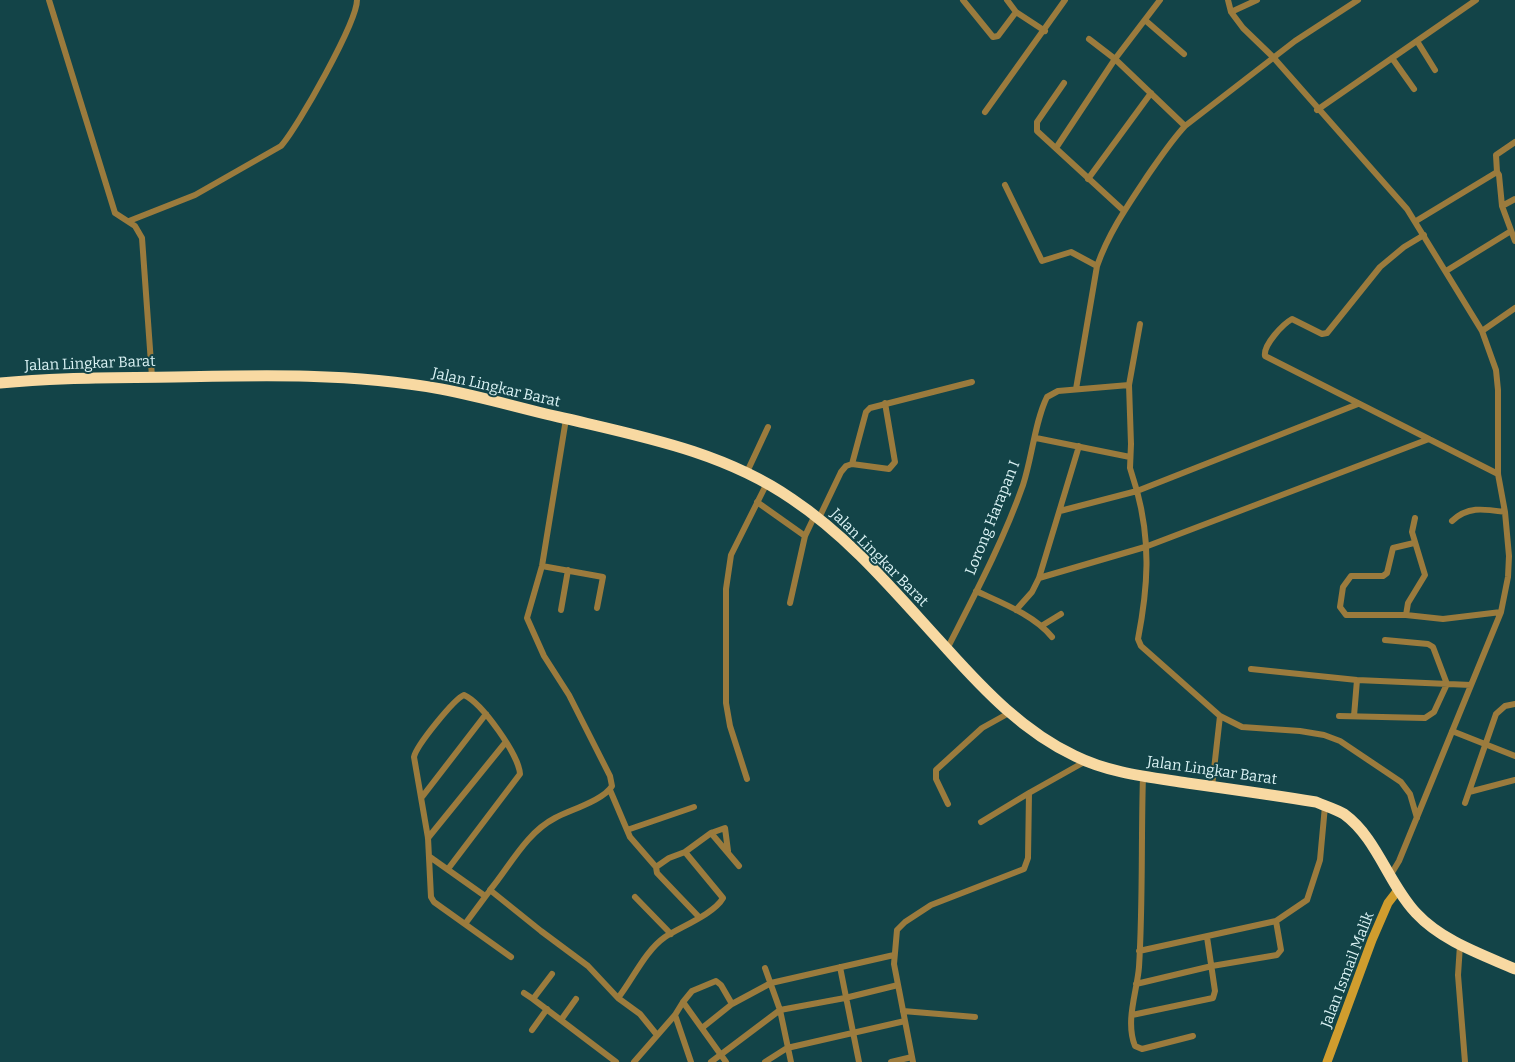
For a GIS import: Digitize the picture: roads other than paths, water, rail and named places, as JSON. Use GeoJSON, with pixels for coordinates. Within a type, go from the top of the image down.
{"type":"FeatureCollection","features":[{"type":"Feature","properties":{"kind":"highway","name":"Jalan Lingkar Barat"},"geometry":{"type":"LineString","coordinates":[[0,383],[38,379],[152,377],[365,378],[441,389],[693,451],[747,472],[767,483],[817,517],[860,557],[1009,713],[1053,745],[1086,761],[1143,776],[1316,802],[1326,806],[1344,815],[1365,835],[1398,890],[1432,928],[1460,945],[1515,969]]}},
{"type":"Feature","properties":{"kind":"main road","name":"Jalan Ismail Malik"},"geometry":{"type":"LineString","coordinates":[[1327,1062],[1372,940],[1388,903],[1398,890]]}},
{"type":"Feature","properties":{"kind":"street"},"geometry":{"type":"LineString","coordinates":[[49,0],[115,213],[119,218],[129,221],[135,226],[142,238],[152,377]]}},
{"type":"Feature","properties":{"kind":"street"},"geometry":{"type":"LineString","coordinates":[[129,221],[195,195],[281,146],[289,137],[353,19],[357,0]]}},
{"type":"Feature","properties":{"kind":"street"},"geometry":{"type":"LineString","coordinates":[[963,0],[993,37],[998,36],[1016,12]]}},
{"type":"Feature","properties":{"kind":"street"},"geometry":{"type":"LineString","coordinates":[[1007,0],[1016,12],[1045,32]]}},
{"type":"Feature","properties":{"kind":"street"},"geometry":{"type":"LineString","coordinates":[[985,112],[1045,32],[1065,0]]}},
{"type":"Feature","properties":{"kind":"street"},"geometry":{"type":"LineString","coordinates":[[1056,148],[1115,60],[1160,0]]}},
{"type":"Feature","properties":{"kind":"street"},"geometry":{"type":"LineString","coordinates":[[1228,0],[1231,12],[1243,28],[1273,57],[1416,221],[1482,330],[1496,370],[1498,474],[1505,512],[1509,556],[1508,577],[1501,612],[1400,861],[1390,876]]}},
{"type":"Feature","properties":{"kind":"street"},"geometry":{"type":"LineString","coordinates":[[1231,12],[1257,0]]}},
{"type":"Feature","properties":{"kind":"street"},"geometry":{"type":"LineString","coordinates":[[1129,385],[1076,389],[1097,266],[1109,236],[1174,137],[1185,126],[1273,57],[1316,26],[1358,0]]}},
{"type":"Feature","properties":{"kind":"street"},"geometry":{"type":"LineString","coordinates":[[1318,110],[1476,0]]}},
{"type":"Feature","properties":{"kind":"street"},"geometry":{"type":"LineString","coordinates":[[1145,20],[1184,54]]}},
{"type":"Feature","properties":{"kind":"street"},"geometry":{"type":"LineString","coordinates":[[1089,39],[1115,60],[1185,126]]}},
{"type":"Feature","properties":{"kind":"street"},"geometry":{"type":"LineString","coordinates":[[1417,41],[1435,70]]}},
{"type":"Feature","properties":{"kind":"street"},"geometry":{"type":"LineString","coordinates":[[1392,58],[1414,89]]}},
{"type":"Feature","properties":{"kind":"street"},"geometry":{"type":"LineString","coordinates":[[1064,83],[1036,127],[1039,134],[1124,211]]}},
{"type":"Feature","properties":{"kind":"street"},"geometry":{"type":"LineString","coordinates":[[1088,179],[1151,93]]}},
{"type":"Feature","properties":{"kind":"street"},"geometry":{"type":"LineString","coordinates":[[1515,142],[1496,154],[1502,206],[1515,241]]}},
{"type":"Feature","properties":{"kind":"street"},"geometry":{"type":"LineString","coordinates":[[1416,221],[1497,172]]}},
{"type":"Feature","properties":{"kind":"street"},"geometry":{"type":"LineString","coordinates":[[1005,185],[1042,262],[1071,252],[1097,266]]}},
{"type":"Feature","properties":{"kind":"street"},"geometry":{"type":"LineString","coordinates":[[1502,206],[1515,199]]}},
{"type":"Feature","properties":{"kind":"street"},"geometry":{"type":"LineString","coordinates":[[1446,271],[1511,231]]}},
{"type":"Feature","properties":{"kind":"street"},"geometry":{"type":"LineString","coordinates":[[1424,235],[1404,247],[1380,267],[1327,333],[1322,334],[1292,318],[1283,326],[1264,351],[1267,358],[1498,474]]}},
{"type":"Feature","properties":{"kind":"street"},"geometry":{"type":"LineString","coordinates":[[1482,330],[1515,308]]}},
{"type":"Feature","properties":{"kind":"street"},"geometry":{"type":"LineString","coordinates":[[1140,324],[1129,385],[1131,476],[1137,491],[1144,524],[1148,581],[1138,639],[1140,644],[1220,716],[1242,727],[1308,732],[1340,741],[1401,782],[1410,794],[1417,818]]}},
{"type":"Feature","properties":{"kind":"street"},"geometry":{"type":"LineString","coordinates":[[852,464],[866,412],[870,408],[972,382]]}},
{"type":"Feature","properties":{"kind":"street","name":"Lorong Harapan I"},"geometry":{"type":"LineString","coordinates":[[947,649],[976,592],[1016,503],[1047,396],[1058,391],[1076,389]]}},
{"type":"Feature","properties":{"kind":"street"},"geometry":{"type":"LineString","coordinates":[[790,603],[805,536],[844,468],[852,464],[889,470],[895,462],[885,403]]}},
{"type":"Feature","properties":{"kind":"street"},"geometry":{"type":"LineString","coordinates":[[1060,512],[1137,491],[1358,404]]}},
{"type":"Feature","properties":{"kind":"street"},"geometry":{"type":"LineString","coordinates":[[465,924],[537,830],[556,817],[610,790],[613,782],[570,695],[544,656],[527,622],[528,607],[542,566],[566,419]]}},
{"type":"Feature","properties":{"kind":"street"},"geometry":{"type":"LineString","coordinates":[[747,472],[768,427]]}},
{"type":"Feature","properties":{"kind":"street"},"geometry":{"type":"LineString","coordinates":[[1036,438],[1130,457]]}},
{"type":"Feature","properties":{"kind":"street"},"geometry":{"type":"LineString","coordinates":[[1039,578],[1145,547],[1429,439]]}},
{"type":"Feature","properties":{"kind":"street"},"geometry":{"type":"LineString","coordinates":[[1016,610],[1032,592],[1039,578],[1079,446]]}},
{"type":"Feature","properties":{"kind":"street"},"geometry":{"type":"LineString","coordinates":[[747,779],[730,726],[726,703],[724,619],[729,563],[767,483]]}},
{"type":"Feature","properties":{"kind":"street"},"geometry":{"type":"LineString","coordinates":[[757,502],[805,536]]}},
{"type":"Feature","properties":{"kind":"street"},"geometry":{"type":"LineString","coordinates":[[1452,521],[1460,514],[1474,509],[1505,512]]}},
{"type":"Feature","properties":{"kind":"street"},"geometry":{"type":"LineString","coordinates":[[1406,615],[1408,603],[1424,575],[1422,562],[1414,543],[1412,532],[1415,518]]}},
{"type":"Feature","properties":{"kind":"street"},"geometry":{"type":"LineString","coordinates":[[1414,543],[1392,548],[1386,573],[1383,576],[1351,576],[1343,587],[1340,607],[1346,615],[1406,615],[1443,619],[1501,612]]}},
{"type":"Feature","properties":{"kind":"street"},"geometry":{"type":"LineString","coordinates":[[542,566],[603,577],[597,608]]}},
{"type":"Feature","properties":{"kind":"street"},"geometry":{"type":"LineString","coordinates":[[561,610],[568,570]]}},
{"type":"Feature","properties":{"kind":"street"},"geometry":{"type":"LineString","coordinates":[[976,592],[1016,610],[1042,625],[1052,637]]}},
{"type":"Feature","properties":{"kind":"street"},"geometry":{"type":"LineString","coordinates":[[1042,625],[1061,614]]}},
{"type":"Feature","properties":{"kind":"street"},"geometry":{"type":"LineString","coordinates":[[1339,716],[1428,717],[1434,712],[1447,684],[1433,647],[1428,644],[1385,640]]}},
{"type":"Feature","properties":{"kind":"street"},"geometry":{"type":"LineString","coordinates":[[1251,669],[1357,680],[1471,685]]}},
{"type":"Feature","properties":{"kind":"street"},"geometry":{"type":"LineString","coordinates":[[1354,716],[1357,680]]}},
{"type":"Feature","properties":{"kind":"street"},"geometry":{"type":"LineString","coordinates":[[448,869],[519,777],[518,766],[505,743],[486,714],[467,696],[461,696],[420,745],[414,758],[428,838],[432,900],[511,956]]}},
{"type":"Feature","properties":{"kind":"street"},"geometry":{"type":"LineString","coordinates":[[1466,803],[1496,714],[1504,706],[1515,704]]}},
{"type":"Feature","properties":{"kind":"street"},"geometry":{"type":"LineString","coordinates":[[948,804],[936,779],[936,770],[982,728],[1009,713]]}},
{"type":"Feature","properties":{"kind":"street"},"geometry":{"type":"LineString","coordinates":[[422,797],[486,714]]}},
{"type":"Feature","properties":{"kind":"street"},"geometry":{"type":"LineString","coordinates":[[1212,787],[1220,716]]}},
{"type":"Feature","properties":{"kind":"street"},"geometry":{"type":"LineString","coordinates":[[1452,731],[1515,756]]}},
{"type":"Feature","properties":{"kind":"street"},"geometry":{"type":"LineString","coordinates":[[428,838],[505,743]]}},
{"type":"Feature","properties":{"kind":"street"},"geometry":{"type":"LineString","coordinates":[[981,822],[1086,761]]}},
{"type":"Feature","properties":{"kind":"street"},"geometry":{"type":"LineString","coordinates":[[1143,776],[1143,868],[1139,951],[1132,1015],[1133,1037],[1138,1048],[1193,1036]]}},
{"type":"Feature","properties":{"kind":"street"},"geometry":{"type":"LineString","coordinates":[[1469,792],[1515,780]]}},
{"type":"Feature","properties":{"kind":"street"},"geometry":{"type":"LineString","coordinates":[[610,790],[627,830],[642,854],[656,867],[657,873],[699,917]]}},
{"type":"Feature","properties":{"kind":"street"},"geometry":{"type":"LineString","coordinates":[[891,1062],[912,1059],[894,955],[897,930],[913,916],[931,905],[1024,869],[1028,858],[1029,793]]}},
{"type":"Feature","properties":{"kind":"street"},"geometry":{"type":"LineString","coordinates":[[1139,951],[1276,921],[1307,900],[1320,860],[1326,806]]}},
{"type":"Feature","properties":{"kind":"street"},"geometry":{"type":"LineString","coordinates":[[627,830],[694,807]]}},
{"type":"Feature","properties":{"kind":"street"},"geometry":{"type":"LineString","coordinates":[[656,867],[668,858],[685,852],[711,833],[725,828],[728,852]]}},
{"type":"Feature","properties":{"kind":"street"},"geometry":{"type":"LineString","coordinates":[[711,833],[739,866]]}},
{"type":"Feature","properties":{"kind":"street"},"geometry":{"type":"LineString","coordinates":[[618,998],[650,952],[671,934],[720,902],[722,895],[685,852]]}},
{"type":"Feature","properties":{"kind":"street"},"geometry":{"type":"LineString","coordinates":[[430,856],[488,893],[588,966],[618,998],[640,1014],[657,1034]]}},
{"type":"Feature","properties":{"kind":"street"},"geometry":{"type":"LineString","coordinates":[[635,897],[671,934]]}},
{"type":"Feature","properties":{"kind":"street"},"geometry":{"type":"LineString","coordinates":[[1136,984],[1212,966],[1279,954],[1281,950],[1276,921]]}},
{"type":"Feature","properties":{"kind":"street"},"geometry":{"type":"LineString","coordinates":[[1132,1015],[1212,999],[1215,991],[1207,937]]}},
{"type":"Feature","properties":{"kind":"street"},"geometry":{"type":"LineString","coordinates":[[1460,945],[1458,975],[1465,1062]]}},
{"type":"Feature","properties":{"kind":"street"},"geometry":{"type":"LineString","coordinates":[[702,1028],[732,1004],[771,983],[894,955]]}},
{"type":"Feature","properties":{"kind":"street"},"geometry":{"type":"LineString","coordinates":[[840,967],[859,1062]]}},
{"type":"Feature","properties":{"kind":"street"},"geometry":{"type":"LineString","coordinates":[[765,968],[780,1010],[791,1062]]}},
{"type":"Feature","properties":{"kind":"street"},"geometry":{"type":"LineString","coordinates":[[533,999],[552,974]]}},
{"type":"Feature","properties":{"kind":"street"},"geometry":{"type":"LineString","coordinates":[[634,1062],[675,1015],[692,991],[716,981],[721,985],[732,1004]]}},
{"type":"Feature","properties":{"kind":"street"},"geometry":{"type":"LineString","coordinates":[[711,1062],[780,1010],[845,998],[898,985]]}},
{"type":"Feature","properties":{"kind":"street"},"geometry":{"type":"LineString","coordinates":[[524,993],[616,1062]]}},
{"type":"Feature","properties":{"kind":"street"},"geometry":{"type":"LineString","coordinates":[[561,1020],[576,1000]]}},
{"type":"Feature","properties":{"kind":"street"},"geometry":{"type":"LineString","coordinates":[[683,1002],[726,1062]]}},
{"type":"Feature","properties":{"kind":"street"},"geometry":{"type":"LineString","coordinates":[[532,1030],[547,1010]]}},
{"type":"Feature","properties":{"kind":"street"},"geometry":{"type":"LineString","coordinates":[[904,1011],[975,1017]]}},
{"type":"Feature","properties":{"kind":"street"},"geometry":{"type":"LineString","coordinates":[[675,1015],[691,1062]]}},
{"type":"Feature","properties":{"kind":"street"},"geometry":{"type":"LineString","coordinates":[[765,1062],[787,1048],[905,1021]]}}]}
